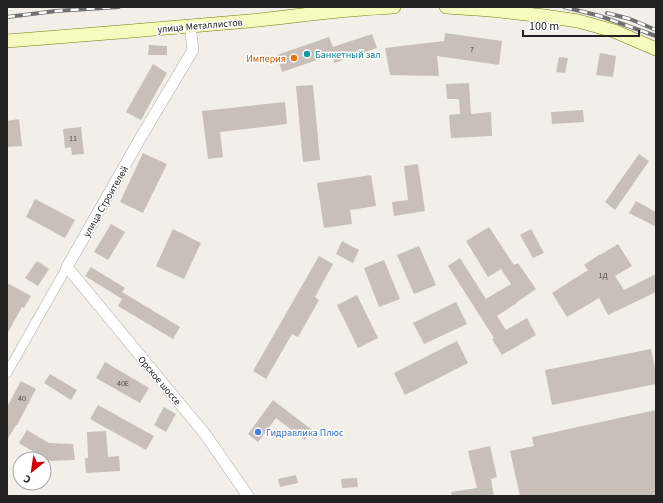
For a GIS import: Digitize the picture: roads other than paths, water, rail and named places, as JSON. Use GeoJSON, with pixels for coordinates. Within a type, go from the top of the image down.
{"type":"FeatureCollection","features":[{"type":"Feature","properties":{"kind":"main road","name":"улица Металлистов"},"geometry":{"type":"LineString","coordinates":[[7,41],[190,26],[363,8],[394,7]]}},
{"type":"Feature","properties":{"kind":"main road"},"geometry":{"type":"LineString","coordinates":[[446,7],[491,10],[578,21],[614,31],[656,49]]}},
{"type":"Feature","properties":{"kind":"street","name":"улица Строителей"},"geometry":{"type":"LineString","coordinates":[[7,373],[192,50],[190,26]]}},
{"type":"Feature","properties":{"kind":"street","name":"Орское шоссе"},"geometry":{"type":"LineString","coordinates":[[68,268],[205,434],[248,496]]}},
{"type":"Feature","properties":{"kind":"railway"},"geometry":{"type":"LineString","coordinates":[[7,17],[56,11],[119,7]]}},
{"type":"Feature","properties":{"kind":"railway"},"geometry":{"type":"LineString","coordinates":[[564,7],[600,16],[656,36]]}},
{"type":"Feature","properties":{"kind":"railway"},"geometry":{"type":"LineString","coordinates":[[607,13],[630,19],[656,30]]}},
{"type":"Feature","properties":{"kind":"place","name":"Банкетный зал"},"geometry":{"type":"Point","coordinates":[307,54]}},
{"type":"Feature","properties":{"kind":"place","name":"Империя"},"geometry":{"type":"Point","coordinates":[294,58]}},
{"type":"Feature","properties":{"kind":"place","name":"Гидравлика Плюс"},"geometry":{"type":"Point","coordinates":[258,432]}}]}
